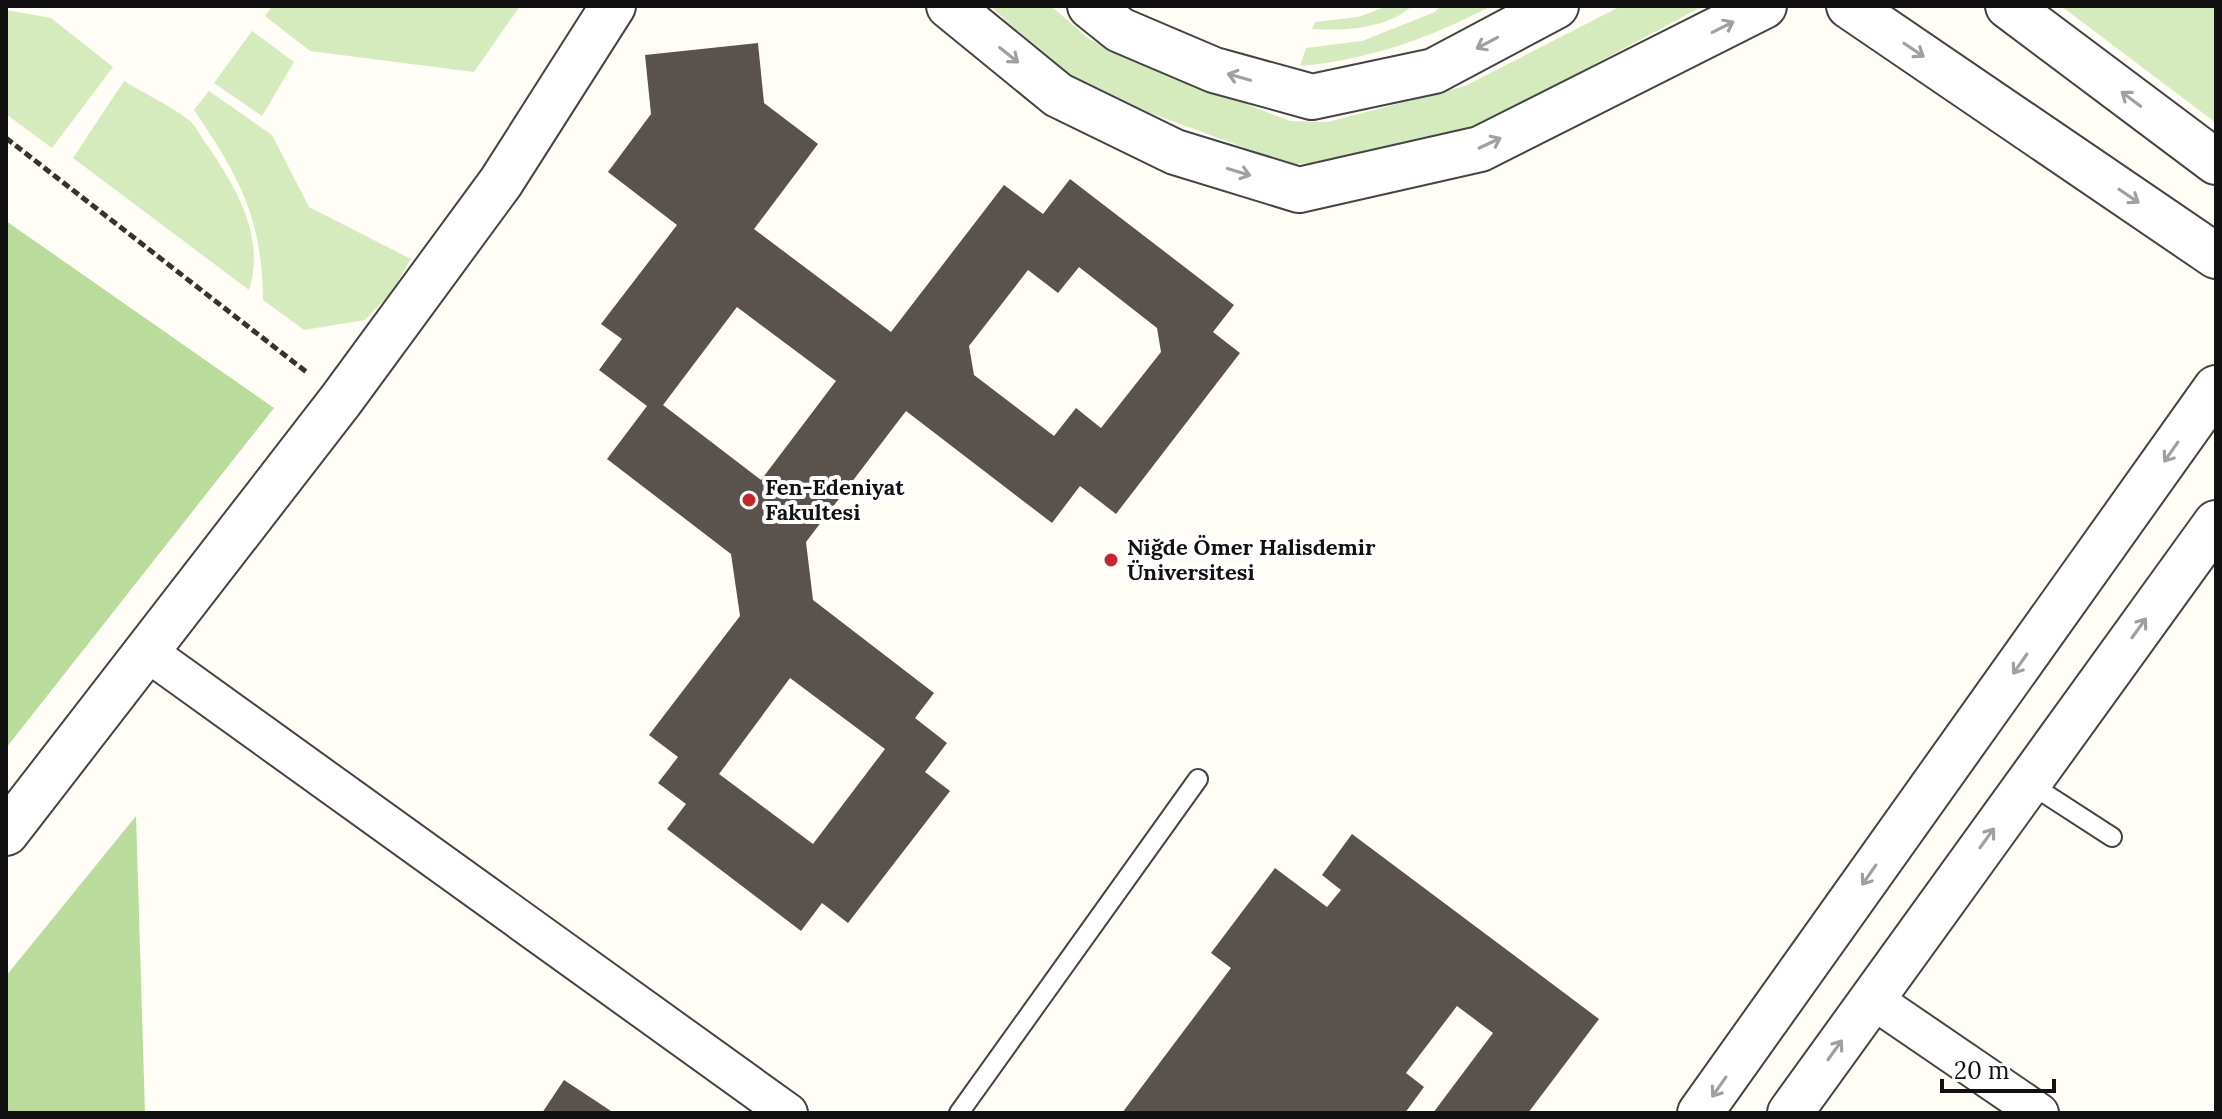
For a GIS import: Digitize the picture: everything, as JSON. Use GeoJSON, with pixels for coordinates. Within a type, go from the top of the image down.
{"type":"FeatureCollection","features":[{"type":"Feature","properties":{"kind":"street"},"geometry":{"type":"LineString","coordinates":[[6,833],[341,400],[501,182],[613,6]]}},
{"type":"Feature","properties":{"kind":"street"},"geometry":{"type":"LineString","coordinates":[[949,6],[1058,95],[1175,152],[1299,190],[1480,149],[1764,6]]}},
{"type":"Feature","properties":{"kind":"street"},"geometry":{"type":"LineString","coordinates":[[1090,6],[1120,30],[1214,70],[1312,97],[1434,71],[1556,6]]}},
{"type":"Feature","properties":{"kind":"street"},"geometry":{"type":"LineString","coordinates":[[1849,6],[2216,256]]}},
{"type":"Feature","properties":{"kind":"street"},"geometry":{"type":"LineString","coordinates":[[2008,6],[2216,162]]}},
{"type":"Feature","properties":{"kind":"street"},"geometry":{"type":"LineString","coordinates":[[1700,1113],[2216,388]]}},
{"type":"Feature","properties":{"kind":"street"},"geometry":{"type":"LineString","coordinates":[[1790,1113],[2216,523]]}},
{"type":"Feature","properties":{"kind":"street"},"geometry":{"type":"LineString","coordinates":[[146,651],[788,1113]]}},
{"type":"Feature","properties":{"kind":"street"},"geometry":{"type":"LineString","coordinates":[[1872,999],[2039,1113]]}},
{"type":"Feature","properties":{"kind":"lane"},"geometry":{"type":"LineString","coordinates":[[959,1113],[1198,779]]}},
{"type":"Feature","properties":{"kind":"lane"},"geometry":{"type":"LineString","coordinates":[[2027,782],[2112,837]]}},
{"type":"Feature","properties":{"kind":"path"},"geometry":{"type":"LineString","coordinates":[[6,138],[341,400]]}},
{"type":"Feature","properties":{"kind":"green space"},"geometry":{"type":"Polygon","coordinates":[[[272,6],[520,6],[474,72],[310,51],[265,16],[272,6]]]}},
{"type":"Feature","properties":{"kind":"green space"},"geometry":{"type":"Polygon","coordinates":[[[990,6],[1051,6],[1089,39],[1143,64],[1290,121],[1328,122],[1465,86],[1621,6],[1703,6],[1485,123],[1335,163],[1289,164],[1120,102],[1067,75],[990,6]]]}},
{"type":"Feature","properties":{"kind":"green space"},"geometry":{"type":"Polygon","coordinates":[[[1388,6],[1412,6],[1390,20],[1365,27],[1312,29],[1315,22],[1358,17],[1388,6]]]}},
{"type":"Feature","properties":{"kind":"green space"},"geometry":{"type":"Polygon","coordinates":[[[1440,6],[1491,6],[1398,46],[1350,59],[1300,66],[1306,48],[1362,41],[1435,12],[1440,6]]]}},
{"type":"Feature","properties":{"kind":"green space"},"geometry":{"type":"Polygon","coordinates":[[[2061,6],[2216,6],[2216,123],[2061,6]]]}},
{"type":"Feature","properties":{"kind":"green space"},"geometry":{"type":"Polygon","coordinates":[[[6,10],[51,18],[113,67],[52,148],[6,114],[6,10]]]}},
{"type":"Feature","properties":{"kind":"green space"},"geometry":{"type":"Polygon","coordinates":[[[252,31],[294,62],[262,116],[214,83],[252,31]]]}},
{"type":"Feature","properties":{"kind":"green space"},"geometry":{"type":"Polygon","coordinates":[[[124,81],[189,120],[228,178],[238,195],[251,232],[254,251],[249,290],[73,158],[124,81]]]}},
{"type":"Feature","properties":{"kind":"green space"},"geometry":{"type":"Polygon","coordinates":[[[209,91],[272,135],[309,207],[411,259],[391,293],[365,320],[304,330],[263,300],[262,271],[253,221],[224,156],[194,110],[209,91]]]}},
{"type":"Feature","properties":{"kind":"green space"},"geometry":{"type":"Polygon","coordinates":[[[6,221],[274,408],[6,748],[6,221]]]}},
{"type":"Feature","properties":{"kind":"green space"},"geometry":{"type":"Polygon","coordinates":[[[136,816],[145,1113],[6,1113],[6,976],[136,816]]]}},
{"type":"Feature","properties":{"kind":"building","name":"Fen-Edeniyat Fakultesi"},"geometry":{"type":"Polygon","coordinates":[[[758,43],[764,103],[818,144],[754,229],[891,332],[1004,185],[1043,214],[1070,179],[1234,305],[1213,332],[1240,353],[1116,514],[1080,486],[1052,523],[906,411],[806,542],[813,600],[934,693],[915,718],[947,743],[925,772],[950,791],[848,923],[822,903],[801,931],[667,829],[686,804],[658,783],[678,757],[649,735],[740,616],[731,554],[607,459],[647,406],[599,370],[622,339],[601,324],[677,225],[608,172],[651,114],[645,55],[758,43]],[[1079,267],[1058,293],[1028,270],[969,346],[974,375],[1054,436],[1076,408],[1101,428],[1161,352],[1157,328],[1079,267]],[[737,307],[663,405],[761,480],[836,381],[737,307]],[[790,678],[719,774],[813,844],[885,749],[790,678]]]}},
{"type":"Feature","properties":{"kind":"building"},"geometry":{"type":"Polygon","coordinates":[[[1352,834],[1599,1019],[1528,1113],[1433,1113],[1493,1033],[1457,1006],[1406,1073],[1424,1087],[1405,1113],[1122,1113],[1231,968],[1211,953],[1275,868],[1327,907],[1341,890],[1322,875],[1352,834]]]}},
{"type":"Feature","properties":{"kind":"building"},"geometry":{"type":"Polygon","coordinates":[[[564,1080],[614,1113],[542,1113],[564,1080]]]}},
{"type":"Feature","properties":{"kind":"place","name":"Fen-Edeniyat Fakultesi"},"geometry":{"type":"Point","coordinates":[749,500]}},
{"type":"Feature","properties":{"kind":"place","name":"Niğde Ömer Halisdemir Üniversitesi"},"geometry":{"type":"Point","coordinates":[1111,560]}}]}
